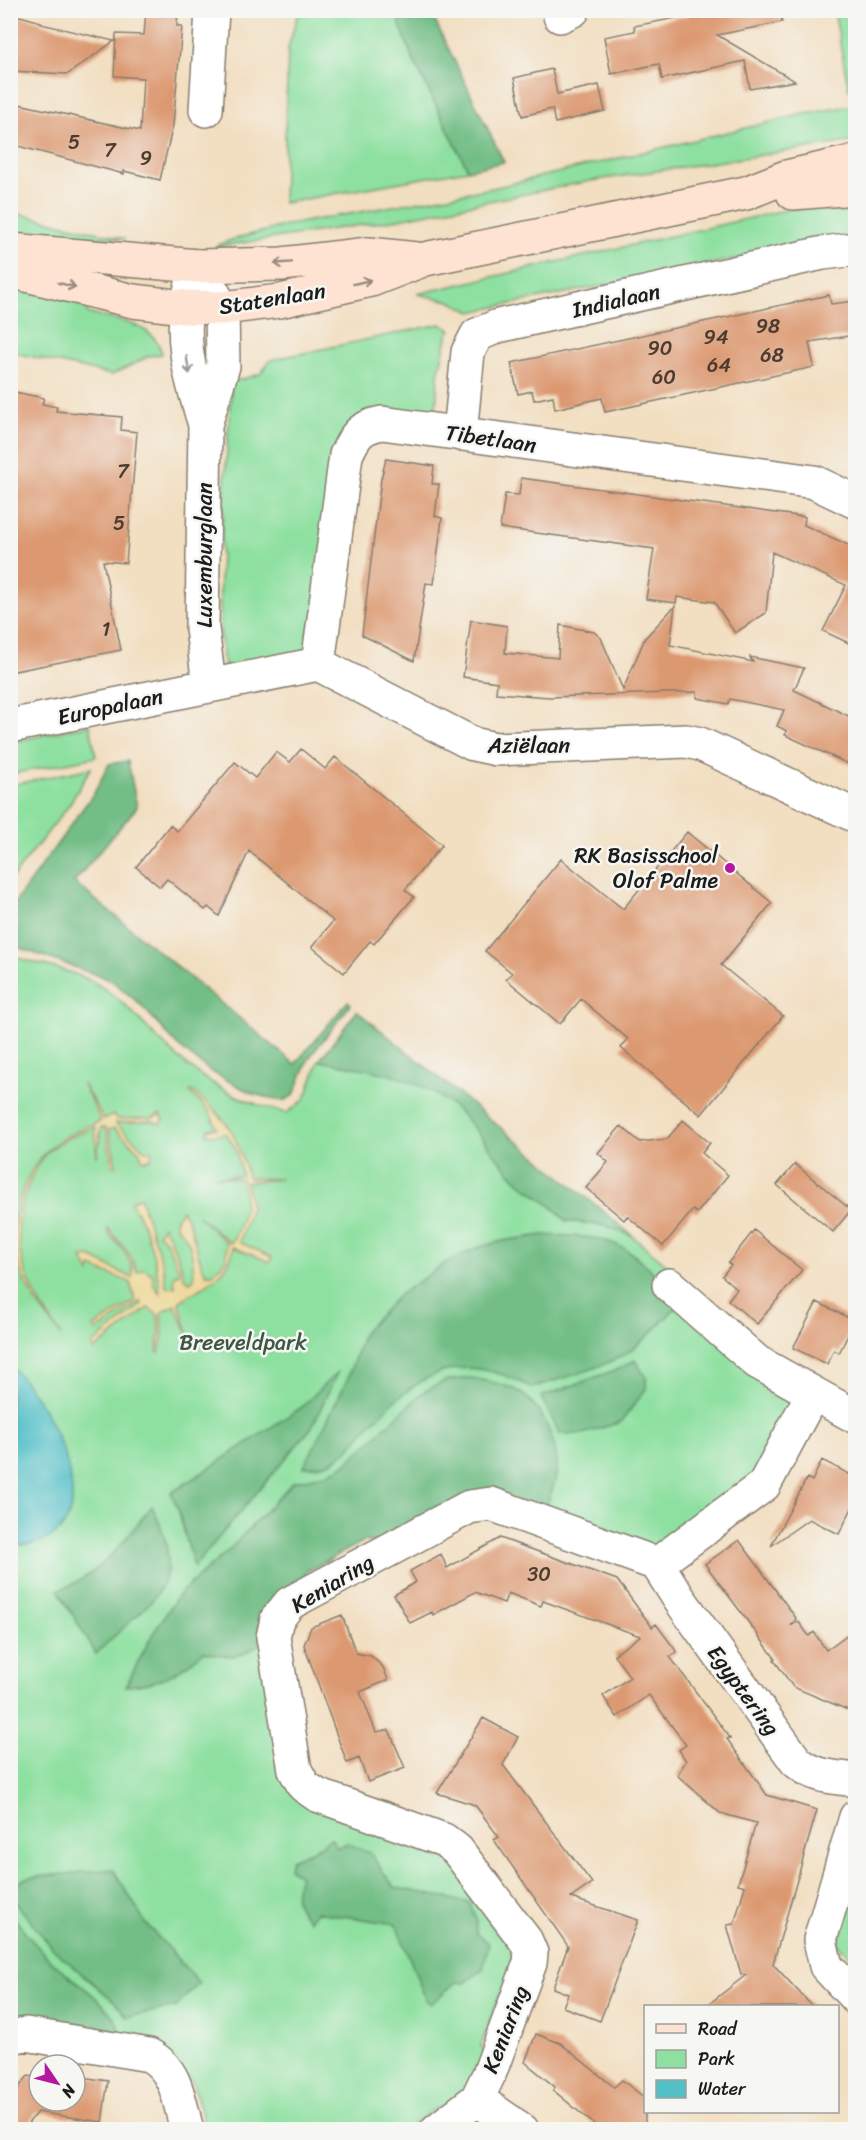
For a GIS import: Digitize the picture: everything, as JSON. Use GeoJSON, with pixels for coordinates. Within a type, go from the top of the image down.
{"type":"FeatureCollection","features":[{"type":"Feature","properties":{"kind":"main road","name":"Statenlaan"},"geometry":{"type":"LineString","coordinates":[[746,193],[786,177],[855,161]]}},
{"type":"Feature","properties":{"kind":"main road","name":"Statenlaan"},"geometry":{"type":"LineString","coordinates":[[10,271],[133,301],[184,307],[222,308],[280,301],[371,280],[425,259],[746,193],[855,188]]}},
{"type":"Feature","properties":{"kind":"main road","name":"Statenlaan"},"geometry":{"type":"LineString","coordinates":[[10,250],[198,266],[282,264],[369,254],[425,259]]}},
{"type":"Feature","properties":{"kind":"street"},"geometry":{"type":"LineString","coordinates":[[206,110],[212,10]]}},
{"type":"Feature","properties":{"kind":"street","name":"Indialaan"},"geometry":{"type":"LineString","coordinates":[[460,434],[468,352],[477,335],[498,326],[823,253],[855,249]]}},
{"type":"Feature","properties":{"kind":"street","name":"Luxemburglaan"},"geometry":{"type":"LineString","coordinates":[[198,266],[184,307],[186,364],[205,425]]}},
{"type":"Feature","properties":{"kind":"street","name":"Luxemburglaan"},"geometry":{"type":"LineString","coordinates":[[198,266],[222,308],[223,366],[205,425],[202,628],[209,685]]}},
{"type":"Feature","properties":{"kind":"street","name":"Tibetlaan"},"geometry":{"type":"LineString","coordinates":[[318,664],[346,455],[354,437],[364,427],[382,423],[814,482],[855,502]]}},
{"type":"Feature","properties":{"kind":"street"},"geometry":{"type":"LineString","coordinates":[[209,685],[318,664]]}},
{"type":"Feature","properties":{"kind":"street","name":"Aziëlaan"},"geometry":{"type":"LineString","coordinates":[[318,664],[473,744],[496,749],[686,741],[700,744],[855,816]]}},
{"type":"Feature","properties":{"kind":"street","name":"Europalaan"},"geometry":{"type":"LineString","coordinates":[[10,726],[209,685]]}},
{"type":"Feature","properties":{"kind":"street"},"geometry":{"type":"LineString","coordinates":[[669,1285],[756,1362],[855,1417]]}},
{"type":"Feature","properties":{"kind":"street"},"geometry":{"type":"LineString","coordinates":[[657,1564],[764,1485],[813,1393]]}},
{"type":"Feature","properties":{"kind":"street","name":"Keniaring"},"geometry":{"type":"LineString","coordinates":[[437,2130],[477,2098],[490,2072],[530,1963],[531,1953],[526,1941],[458,1850],[444,1840],[317,1795],[304,1786],[296,1770],[273,1637],[277,1619],[290,1603],[469,1507],[491,1504],[657,1564]]}},
{"type":"Feature","properties":{"kind":"street","name":"Egyptering"},"geometry":{"type":"LineString","coordinates":[[657,1564],[680,1600],[796,1761],[807,1772],[855,1779]]}},
{"type":"Feature","properties":{"kind":"street"},"geometry":{"type":"LineString","coordinates":[[855,1817],[820,1940],[826,1966],[855,1998]]}},
{"type":"Feature","properties":{"kind":"street"},"geometry":{"type":"LineString","coordinates":[[10,2037],[26,2034],[149,2055],[164,2063],[172,2078],[187,2130]]}},
{"type":"Feature","properties":{"kind":"street"},"geometry":{"type":"LineString","coordinates":[[477,2098],[522,2130]]}},
{"type":"Feature","properties":{"kind":"green space"},"geometry":{"type":"Polygon","coordinates":[[[299,11],[395,11],[412,57],[468,170],[283,203],[288,48],[299,11]]]}},
{"type":"Feature","properties":{"kind":"green space"},"geometry":{"type":"Polygon","coordinates":[[[395,11],[430,11],[504,162],[468,170],[412,57],[395,11]]]}},
{"type":"Feature","properties":{"kind":"green space"},"geometry":{"type":"Polygon","coordinates":[[[834,11],[855,11],[855,88],[849,90],[834,11]]]}},
{"type":"Feature","properties":{"kind":"green space"},"geometry":{"type":"Polygon","coordinates":[[[855,105],[855,141],[590,181],[394,220],[215,247],[228,241],[282,226],[493,188],[800,115],[855,105]]]}},
{"type":"Feature","properties":{"kind":"green space"},"geometry":{"type":"Polygon","coordinates":[[[855,203],[855,235],[471,312],[450,301],[417,294],[790,209],[855,203]]]}},
{"type":"Feature","properties":{"kind":"green space"},"geometry":{"type":"Polygon","coordinates":[[[11,212],[125,239],[11,237],[11,212]]]}},
{"type":"Feature","properties":{"kind":"green space"},"geometry":{"type":"Polygon","coordinates":[[[11,283],[89,304],[87,313],[132,324],[151,335],[158,343],[162,354],[149,356],[112,375],[11,352],[11,283]]]}},
{"type":"Feature","properties":{"kind":"green space"},"geometry":{"type":"Polygon","coordinates":[[[440,324],[451,330],[448,333],[438,375],[436,411],[369,412],[307,654],[225,667],[220,626],[220,585],[224,484],[232,382],[260,374],[271,360],[440,324]]]}},
{"type":"Feature","properties":{"kind":"green space"},"geometry":{"type":"Polygon","coordinates":[[[90,725],[96,757],[11,774],[11,742],[90,725]]]}},
{"type":"Feature","properties":{"kind":"green space"},"geometry":{"type":"Polygon","coordinates":[[[128,761],[137,807],[74,882],[295,1064],[348,1001],[351,1004],[309,1058],[294,1095],[284,1101],[253,1094],[210,1071],[177,1045],[141,1005],[111,980],[11,945],[11,908],[94,793],[109,764],[128,761]]]}},
{"type":"Feature","properties":{"kind":"green space"},"geometry":{"type":"Polygon","coordinates":[[[91,768],[69,805],[12,878],[11,785],[91,768]]]}},
{"type":"Feature","properties":{"kind":"green space","name":"Breeveldpark"},"geometry":{"type":"Polygon","coordinates":[[[11,956],[72,973],[95,983],[120,1000],[172,1053],[202,1076],[250,1102],[287,1113],[305,1099],[319,1061],[357,1011],[671,1268],[656,1286],[793,1400],[757,1481],[653,1548],[496,1497],[380,1544],[364,1541],[307,1571],[301,1587],[287,1595],[286,1769],[440,1847],[518,1944],[512,1989],[500,1994],[481,2045],[486,2057],[478,2080],[448,2110],[436,2108],[405,2129],[202,2129],[205,2125],[191,2078],[11,2028],[11,956]]]}},
{"type":"Feature","properties":{"kind":"green space"},"geometry":{"type":"Polygon","coordinates":[[[357,1011],[634,1237],[607,1226],[566,1221],[555,1209],[517,1180],[460,1113],[429,1090],[394,1076],[319,1061],[357,1011]]]}},
{"type":"Feature","properties":{"kind":"green space"},"geometry":{"type":"Polygon","coordinates":[[[543,1235],[581,1236],[615,1244],[646,1265],[678,1305],[630,1351],[595,1368],[532,1388],[482,1369],[460,1369],[440,1373],[402,1394],[341,1456],[325,1464],[304,1467],[348,1378],[363,1333],[399,1295],[450,1260],[480,1247],[543,1235]]]}},
{"type":"Feature","properties":{"kind":"green space"},"geometry":{"type":"Polygon","coordinates":[[[635,1360],[646,1377],[646,1389],[621,1422],[582,1434],[560,1434],[541,1397],[621,1368],[635,1360]]]}},
{"type":"Feature","properties":{"kind":"green space"},"geometry":{"type":"Polygon","coordinates":[[[338,1371],[312,1427],[194,1567],[177,1506],[171,1493],[302,1407],[338,1371]]]}},
{"type":"Feature","properties":{"kind":"green space"},"geometry":{"type":"Polygon","coordinates":[[[471,1378],[516,1390],[532,1403],[545,1422],[554,1444],[557,1471],[543,1514],[496,1497],[380,1544],[364,1541],[307,1571],[288,1610],[268,1636],[257,1646],[245,1653],[232,1656],[203,1652],[177,1672],[159,1680],[126,1686],[152,1635],[180,1593],[230,1549],[293,1482],[327,1474],[346,1464],[423,1392],[447,1380],[471,1378]]]}},
{"type":"Feature","properties":{"kind":"green space"},"geometry":{"type":"Polygon","coordinates":[[[152,1506],[163,1535],[168,1557],[166,1576],[159,1591],[147,1605],[96,1654],[58,1590],[74,1584],[100,1566],[122,1544],[152,1506]]]}},
{"type":"Feature","properties":{"kind":"green space"},"geometry":{"type":"Polygon","coordinates":[[[331,1838],[337,1848],[347,1843],[370,1853],[394,1887],[470,1903],[476,1920],[476,1933],[489,1943],[483,1969],[465,1983],[456,1982],[431,2004],[426,2000],[396,1924],[316,1912],[309,1920],[297,1905],[295,1895],[300,1876],[289,1868],[291,1859],[313,1850],[331,1838]]]}},
{"type":"Feature","properties":{"kind":"green space"},"geometry":{"type":"Polygon","coordinates":[[[113,1869],[145,1922],[199,1983],[176,2007],[127,2017],[116,2003],[53,1949],[11,1897],[11,1887],[26,1878],[113,1869]]]}},
{"type":"Feature","properties":{"kind":"green space"},"geometry":{"type":"Polygon","coordinates":[[[855,1889],[855,1961],[837,1944],[855,1889]]]}},
{"type":"Feature","properties":{"kind":"green space"},"geometry":{"type":"Polygon","coordinates":[[[10,1913],[50,1960],[105,2006],[120,2029],[123,2041],[11,2028],[10,1913]]]}},
{"type":"Feature","properties":{"kind":"sand"},"geometry":{"type":"Polygon","coordinates":[[[82,1083],[104,1119],[115,1115],[117,1119],[152,1118],[160,1114],[164,1119],[160,1124],[153,1121],[115,1123],[146,1151],[152,1151],[151,1159],[143,1160],[139,1151],[114,1128],[109,1130],[116,1167],[112,1166],[106,1128],[101,1128],[97,1157],[95,1127],[55,1146],[44,1156],[32,1175],[19,1216],[20,1253],[32,1288],[62,1336],[27,1287],[15,1254],[14,1236],[21,1195],[30,1173],[39,1160],[61,1139],[101,1121],[82,1083]]]}},
{"type":"Feature","properties":{"kind":"sand"},"geometry":{"type":"Polygon","coordinates":[[[192,1091],[215,1110],[229,1128],[235,1138],[248,1178],[281,1179],[246,1182],[251,1207],[239,1242],[272,1257],[270,1262],[233,1247],[227,1266],[221,1273],[179,1302],[189,1336],[175,1305],[161,1313],[163,1334],[159,1353],[157,1352],[160,1333],[158,1315],[148,1308],[94,1350],[92,1345],[142,1304],[141,1301],[96,1331],[94,1327],[135,1301],[130,1282],[91,1267],[90,1273],[82,1258],[90,1257],[132,1278],[129,1259],[108,1232],[108,1228],[131,1257],[137,1272],[144,1269],[153,1275],[154,1286],[160,1293],[151,1245],[142,1222],[130,1202],[140,1197],[163,1266],[166,1287],[175,1287],[174,1276],[180,1272],[166,1241],[158,1234],[163,1226],[178,1258],[184,1278],[190,1282],[194,1279],[190,1246],[175,1223],[182,1210],[190,1224],[206,1274],[213,1274],[226,1259],[227,1243],[198,1216],[231,1243],[239,1227],[244,1205],[242,1179],[213,1176],[242,1176],[236,1149],[226,1134],[207,1135],[208,1129],[217,1128],[209,1111],[190,1092],[192,1091]]]}},
{"type":"Feature","properties":{"kind":"water"},"geometry":{"type":"Polygon","coordinates":[[[10,1366],[38,1400],[51,1423],[70,1474],[72,1499],[67,1519],[54,1535],[44,1541],[28,1545],[11,1544],[10,1366]]]}},
{"type":"Feature","properties":{"kind":"building"},"geometry":{"type":"Polygon","coordinates":[[[146,10],[178,10],[177,26],[182,26],[173,125],[160,180],[124,171],[124,174],[10,144],[10,102],[140,131],[143,78],[114,76],[116,34],[144,35],[146,10]]]}},
{"type":"Feature","properties":{"kind":"building"},"geometry":{"type":"Polygon","coordinates":[[[686,10],[780,10],[782,22],[717,35],[795,81],[750,89],[745,61],[662,79],[659,64],[611,74],[604,37],[635,31],[634,26],[687,16],[686,10]]]}},
{"type":"Feature","properties":{"kind":"building"},"geometry":{"type":"Polygon","coordinates":[[[10,13],[41,22],[41,24],[114,41],[68,74],[10,71],[10,13]]]}},
{"type":"Feature","properties":{"kind":"building"},"geometry":{"type":"Polygon","coordinates":[[[552,69],[557,94],[599,85],[605,111],[555,123],[552,109],[522,116],[514,78],[552,69]]]}},
{"type":"Feature","properties":{"kind":"building"},"geometry":{"type":"Polygon","coordinates":[[[829,295],[831,304],[855,301],[855,335],[809,342],[814,367],[605,412],[602,398],[555,409],[553,396],[534,400],[532,391],[518,394],[511,363],[829,295]]]}},
{"type":"Feature","properties":{"kind":"building"},"geometry":{"type":"Polygon","coordinates":[[[10,391],[44,398],[42,404],[57,407],[56,411],[122,417],[121,430],[137,432],[126,563],[103,561],[121,650],[10,672],[10,391]]]}},
{"type":"Feature","properties":{"kind":"building"},"geometry":{"type":"Polygon","coordinates":[[[386,459],[434,466],[432,484],[439,484],[435,516],[442,518],[434,584],[426,583],[414,661],[362,635],[381,479],[386,459]]]}},
{"type":"Feature","properties":{"kind":"building"},"geometry":{"type":"Polygon","coordinates":[[[521,478],[805,517],[804,525],[855,548],[855,646],[823,631],[846,585],[772,552],[766,613],[735,633],[714,602],[677,597],[676,603],[646,599],[654,549],[500,528],[505,494],[519,495],[521,478]]]}},
{"type":"Feature","properties":{"kind":"building"},"geometry":{"type":"Polygon","coordinates":[[[675,606],[670,645],[753,662],[750,657],[804,668],[794,690],[855,719],[855,767],[785,735],[787,731],[777,726],[784,710],[730,699],[728,704],[697,698],[697,692],[549,697],[496,693],[497,682],[463,677],[471,620],[507,626],[505,653],[558,658],[560,625],[594,632],[601,638],[623,690],[645,638],[675,606]]]}},
{"type":"Feature","properties":{"kind":"building"},"geometry":{"type":"Polygon","coordinates":[[[301,749],[325,769],[335,757],[442,845],[405,890],[414,897],[374,944],[370,941],[344,973],[312,947],[333,921],[249,851],[219,916],[208,907],[205,910],[167,879],[160,887],[136,867],[170,825],[177,831],[235,762],[255,778],[276,752],[290,762],[301,749]]]}},
{"type":"Feature","properties":{"kind":"building"},"geometry":{"type":"Polygon","coordinates":[[[687,832],[772,903],[721,965],[783,1016],[701,1115],[621,1048],[628,1039],[581,999],[560,1024],[506,979],[512,973],[485,951],[561,859],[623,909],[687,832]]]}},
{"type":"Feature","properties":{"kind":"building"},"geometry":{"type":"Polygon","coordinates":[[[683,1120],[710,1143],[702,1153],[728,1175],[697,1213],[693,1210],[663,1246],[627,1216],[624,1220],[586,1188],[608,1162],[598,1153],[621,1126],[640,1142],[667,1139],[683,1120]]]}},
{"type":"Feature","properties":{"kind":"building"},"geometry":{"type":"Polygon","coordinates":[[[795,1164],[851,1210],[833,1232],[777,1185],[795,1164]]]}},
{"type":"Feature","properties":{"kind":"building"},"geometry":{"type":"Polygon","coordinates":[[[754,1230],[802,1270],[757,1324],[728,1300],[737,1289],[722,1276],[731,1265],[728,1263],[754,1230]]]}},
{"type":"Feature","properties":{"kind":"building"},"geometry":{"type":"Polygon","coordinates":[[[817,1302],[855,1321],[839,1353],[834,1350],[827,1364],[793,1348],[817,1302]]]}},
{"type":"Feature","properties":{"kind":"building"},"geometry":{"type":"Polygon","coordinates":[[[822,1460],[855,1477],[855,1502],[839,1534],[809,1519],[771,1546],[807,1478],[812,1481],[822,1460]]]}},
{"type":"Feature","properties":{"kind":"building"},"geometry":{"type":"Polygon","coordinates":[[[500,1538],[617,1580],[652,1627],[656,1624],[677,1652],[670,1657],[730,1738],[727,1739],[767,1795],[817,1810],[773,1964],[811,2005],[708,2005],[746,1975],[741,1974],[727,1925],[734,1924],[745,1886],[738,1884],[756,1823],[720,1813],[677,1775],[686,1761],[679,1750],[686,1745],[649,1695],[617,1717],[603,1696],[630,1677],[614,1655],[640,1636],[543,1601],[541,1606],[508,1593],[504,1603],[475,1592],[433,1615],[432,1612],[410,1623],[394,1595],[416,1582],[410,1571],[441,1554],[447,1568],[500,1538]]]}},
{"type":"Feature","properties":{"kind":"building"},"geometry":{"type":"Polygon","coordinates":[[[739,1540],[796,1618],[791,1626],[798,1621],[809,1636],[814,1632],[826,1650],[855,1629],[855,1713],[793,1687],[774,1660],[775,1658],[705,1564],[739,1540]]]}},
{"type":"Feature","properties":{"kind":"building"},"geometry":{"type":"Polygon","coordinates":[[[342,1615],[356,1653],[371,1656],[383,1667],[388,1680],[360,1692],[376,1732],[389,1730],[405,1768],[368,1782],[359,1758],[347,1763],[304,1645],[311,1627],[342,1615]]]}},
{"type":"Feature","properties":{"kind":"building"},"geometry":{"type":"Polygon","coordinates":[[[483,1718],[518,1737],[503,1765],[592,1883],[571,1898],[638,1920],[600,2021],[563,2007],[568,1994],[553,1988],[568,1946],[494,1840],[499,1837],[475,1805],[437,1793],[483,1718]]]}},
{"type":"Feature","properties":{"kind":"building"},"geometry":{"type":"Polygon","coordinates":[[[536,2034],[560,2043],[614,2087],[622,2080],[644,2097],[645,2130],[601,2130],[553,2090],[555,2087],[525,2062],[536,2034]]]}},
{"type":"Feature","properties":{"kind":"building"},"geometry":{"type":"Polygon","coordinates":[[[27,2077],[27,2113],[36,2113],[23,2130],[10,2130],[10,2098],[27,2077]]]}},
{"type":"Feature","properties":{"kind":"building"},"geometry":{"type":"Polygon","coordinates":[[[87,2078],[108,2081],[102,2122],[44,2113],[87,2113],[87,2078]]]}},
{"type":"Feature","properties":{"kind":"place","name":"RK Basisschool Olof Palme"},"geometry":{"type":"Point","coordinates":[730,868]}}]}
